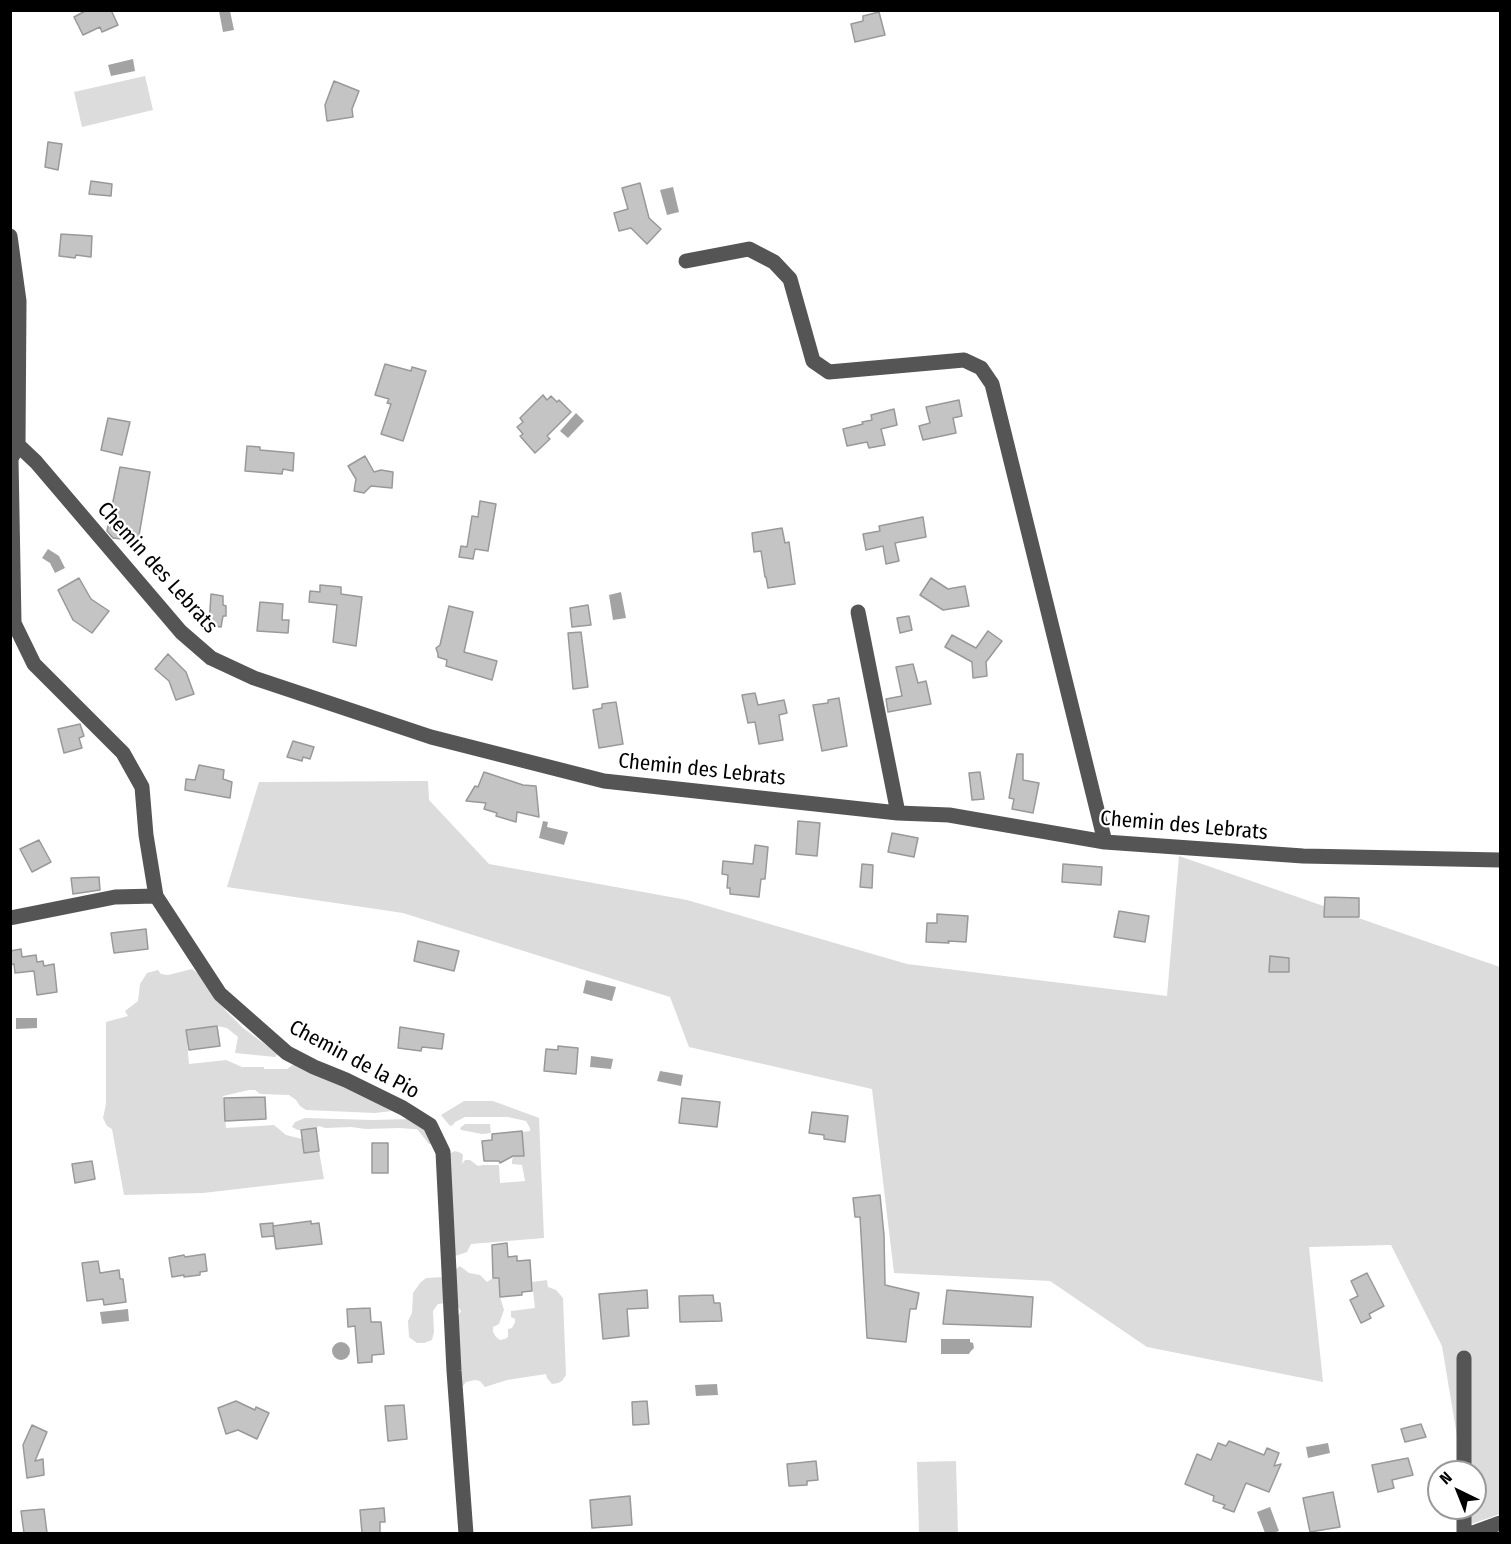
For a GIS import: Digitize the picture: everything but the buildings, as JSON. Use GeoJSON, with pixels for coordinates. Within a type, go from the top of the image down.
{"type":"FeatureCollection","features":[{"type":"Feature","properties":{"kind":"street","name":"Chemin de la Pio"},"geometry":{"type":"LineString","coordinates":[[10,236],[19,301],[12,459],[14,624],[34,664],[123,753],[142,787],[146,835],[156,896],[220,994],[287,1053],[403,1107],[430,1125],[443,1152],[454,1371],[466,1533]]}},
{"type":"Feature","properties":{"kind":"street"},"geometry":{"type":"LineString","coordinates":[[686,261],[749,249],[774,262],[790,279],[813,361],[829,372],[964,360],[981,368],[992,384],[1105,842]]}},
{"type":"Feature","properties":{"kind":"street","name":"Chemin des Lebrats"},"geometry":{"type":"LineString","coordinates":[[14,444],[36,462],[181,632],[211,658],[254,678],[431,737],[604,781],[898,813],[949,815],[1105,842],[1303,856],[1500,860]]}},
{"type":"Feature","properties":{"kind":"street"},"geometry":{"type":"LineString","coordinates":[[858,612],[898,813]]}},
{"type":"Feature","properties":{"kind":"street"},"geometry":{"type":"LineString","coordinates":[[10,918],[115,897],[156,896]]}},
{"type":"Feature","properties":{"kind":"street"},"geometry":{"type":"LineString","coordinates":[[1464,1359],[1464,1460]]}},
{"type":"Feature","properties":{"kind":"street"},"geometry":{"type":"LineString","coordinates":[[1470,1533],[1500,1523]]}},
{"type":"Feature","properties":{"kind":"shaded area"},"geometry":{"type":"Polygon","coordinates":[[[219,11],[230,11],[234,30],[223,32],[219,11]]]}},
{"type":"Feature","properties":{"kind":"shaded area"},"geometry":{"type":"Polygon","coordinates":[[[133,59],[135,71],[111,76],[108,65],[133,59]]]}},
{"type":"Feature","properties":{"kind":"shaded area"},"geometry":{"type":"Polygon","coordinates":[[[145,76],[153,110],[82,127],[74,92],[145,76]]]}},
{"type":"Feature","properties":{"kind":"shaded area"},"geometry":{"type":"Polygon","coordinates":[[[673,187],[679,212],[667,215],[660,190],[673,187]]]}},
{"type":"Feature","properties":{"kind":"shaded area"},"geometry":{"type":"Polygon","coordinates":[[[576,413],[584,421],[568,438],[560,431],[576,413]]]}},
{"type":"Feature","properties":{"kind":"shaded area"},"geometry":{"type":"Polygon","coordinates":[[[48,549],[59,556],[65,568],[55,573],[50,563],[42,558],[48,549]]]}},
{"type":"Feature","properties":{"kind":"shaded area"},"geometry":{"type":"Polygon","coordinates":[[[621,592],[626,618],[613,620],[609,595],[621,592]]]}},
{"type":"Feature","properties":{"kind":"shaded area"},"geometry":{"type":"Polygon","coordinates":[[[428,781],[429,800],[489,864],[687,900],[907,964],[1167,996],[1179,856],[1500,967],[1500,1514],[1487,1518],[1487,1460],[1461,1460],[1442,1346],[1391,1245],[1309,1247],[1323,1382],[1147,1347],[1050,1281],[894,1273],[872,1089],[689,1047],[670,997],[403,913],[227,887],[259,782],[428,781]]]}},
{"type":"Feature","properties":{"kind":"shaded area"},"geometry":{"type":"Polygon","coordinates":[[[543,821],[548,822],[547,827],[568,832],[564,845],[539,838],[543,821]]]}},
{"type":"Feature","properties":{"kind":"shaded area"},"geometry":{"type":"Polygon","coordinates":[[[192,969],[200,975],[227,1012],[243,1028],[278,1054],[275,1057],[235,1053],[238,1037],[227,1028],[217,1026],[186,1030],[189,1064],[226,1060],[242,1067],[287,1069],[294,1064],[392,1111],[375,1113],[306,1110],[289,1095],[260,1094],[255,1090],[223,1096],[226,1128],[274,1125],[286,1135],[302,1139],[305,1153],[319,1151],[324,1179],[203,1193],[124,1195],[112,1129],[107,1126],[103,1118],[106,1104],[106,1022],[128,1016],[125,1011],[138,1001],[140,984],[147,973],[158,970],[161,974],[168,975],[192,969]]]}},
{"type":"Feature","properties":{"kind":"shaded area"},"geometry":{"type":"Polygon","coordinates":[[[586,980],[616,987],[612,1001],[583,993],[586,980]]]}},
{"type":"Feature","properties":{"kind":"shaded area"},"geometry":{"type":"Polygon","coordinates":[[[16,1018],[37,1018],[37,1028],[16,1029],[16,1018]]]}},
{"type":"Feature","properties":{"kind":"shaded area"},"geometry":{"type":"Polygon","coordinates":[[[591,1056],[613,1059],[611,1069],[590,1067],[591,1056]]]}},
{"type":"Feature","properties":{"kind":"shaded area"},"geometry":{"type":"Polygon","coordinates":[[[660,1071],[683,1075],[681,1086],[657,1081],[660,1071]]]}},
{"type":"Feature","properties":{"kind":"shaded area"},"geometry":{"type":"Polygon","coordinates":[[[464,1101],[493,1101],[539,1118],[544,1238],[471,1244],[467,1252],[455,1256],[449,1154],[455,1151],[461,1153],[463,1155],[462,1164],[465,1160],[470,1160],[478,1166],[499,1165],[500,1183],[525,1181],[522,1165],[512,1164],[512,1161],[513,1156],[523,1156],[522,1132],[530,1131],[526,1121],[508,1117],[465,1117],[450,1126],[441,1115],[464,1101]]]}},
{"type":"Feature","properties":{"kind":"shaded area"},"geometry":{"type":"Polygon","coordinates":[[[305,1118],[411,1119],[424,1127],[433,1144],[429,1144],[417,1129],[325,1128],[319,1126],[298,1130],[292,1127],[295,1122],[305,1118]]]}},
{"type":"Feature","properties":{"kind":"shaded area"},"geometry":{"type":"Polygon","coordinates":[[[465,1124],[490,1124],[491,1133],[482,1134],[461,1130],[460,1128],[465,1124]]]}},
{"type":"Feature","properties":{"kind":"shaded area"},"geometry":{"type":"Polygon","coordinates":[[[460,1266],[469,1273],[480,1275],[487,1282],[493,1278],[499,1278],[500,1297],[504,1310],[499,1324],[493,1327],[493,1332],[500,1340],[508,1337],[508,1329],[512,1328],[515,1322],[515,1319],[511,1317],[511,1311],[535,1308],[532,1282],[547,1280],[548,1287],[556,1290],[563,1298],[566,1375],[562,1381],[552,1384],[546,1374],[507,1380],[485,1387],[480,1381],[475,1380],[466,1382],[462,1387],[458,1316],[461,1311],[457,1305],[438,1304],[433,1311],[432,1340],[417,1343],[409,1337],[408,1321],[412,1313],[413,1293],[420,1283],[426,1278],[446,1277],[460,1266]]]}},
{"type":"Feature","properties":{"kind":"shaded area"},"geometry":{"type":"Polygon","coordinates":[[[128,1309],[129,1321],[102,1324],[100,1312],[128,1309]]]}},
{"type":"Feature","properties":{"kind":"shaded area"},"geometry":{"type":"Polygon","coordinates":[[[941,1339],[970,1339],[974,1348],[969,1354],[941,1354],[941,1339]]]}},
{"type":"Feature","properties":{"kind":"shaded area"},"geometry":{"type":"Polygon","coordinates":[[[341,1342],[347,1345],[350,1351],[347,1357],[341,1360],[335,1357],[332,1351],[335,1345],[341,1342]]]}},
{"type":"Feature","properties":{"kind":"shaded area"},"geometry":{"type":"Polygon","coordinates":[[[717,1384],[718,1395],[696,1396],[695,1385],[717,1384]]]}},
{"type":"Feature","properties":{"kind":"shaded area"},"geometry":{"type":"Polygon","coordinates":[[[1328,1443],[1330,1453],[1308,1458],[1306,1447],[1328,1443]]]}},
{"type":"Feature","properties":{"kind":"shaded area"},"geometry":{"type":"Polygon","coordinates":[[[956,1461],[958,1533],[919,1533],[917,1462],[956,1461]]]}},
{"type":"Feature","properties":{"kind":"shaded area"},"geometry":{"type":"Polygon","coordinates":[[[1270,1507],[1279,1531],[1265,1533],[1257,1512],[1270,1507]]]}},
{"type":"Feature","properties":{"kind":"shaded area"},"geometry":{"type":"Polygon","coordinates":[[[1470,1520],[1483,1520],[1471,1524],[1470,1520]]]}}]}
